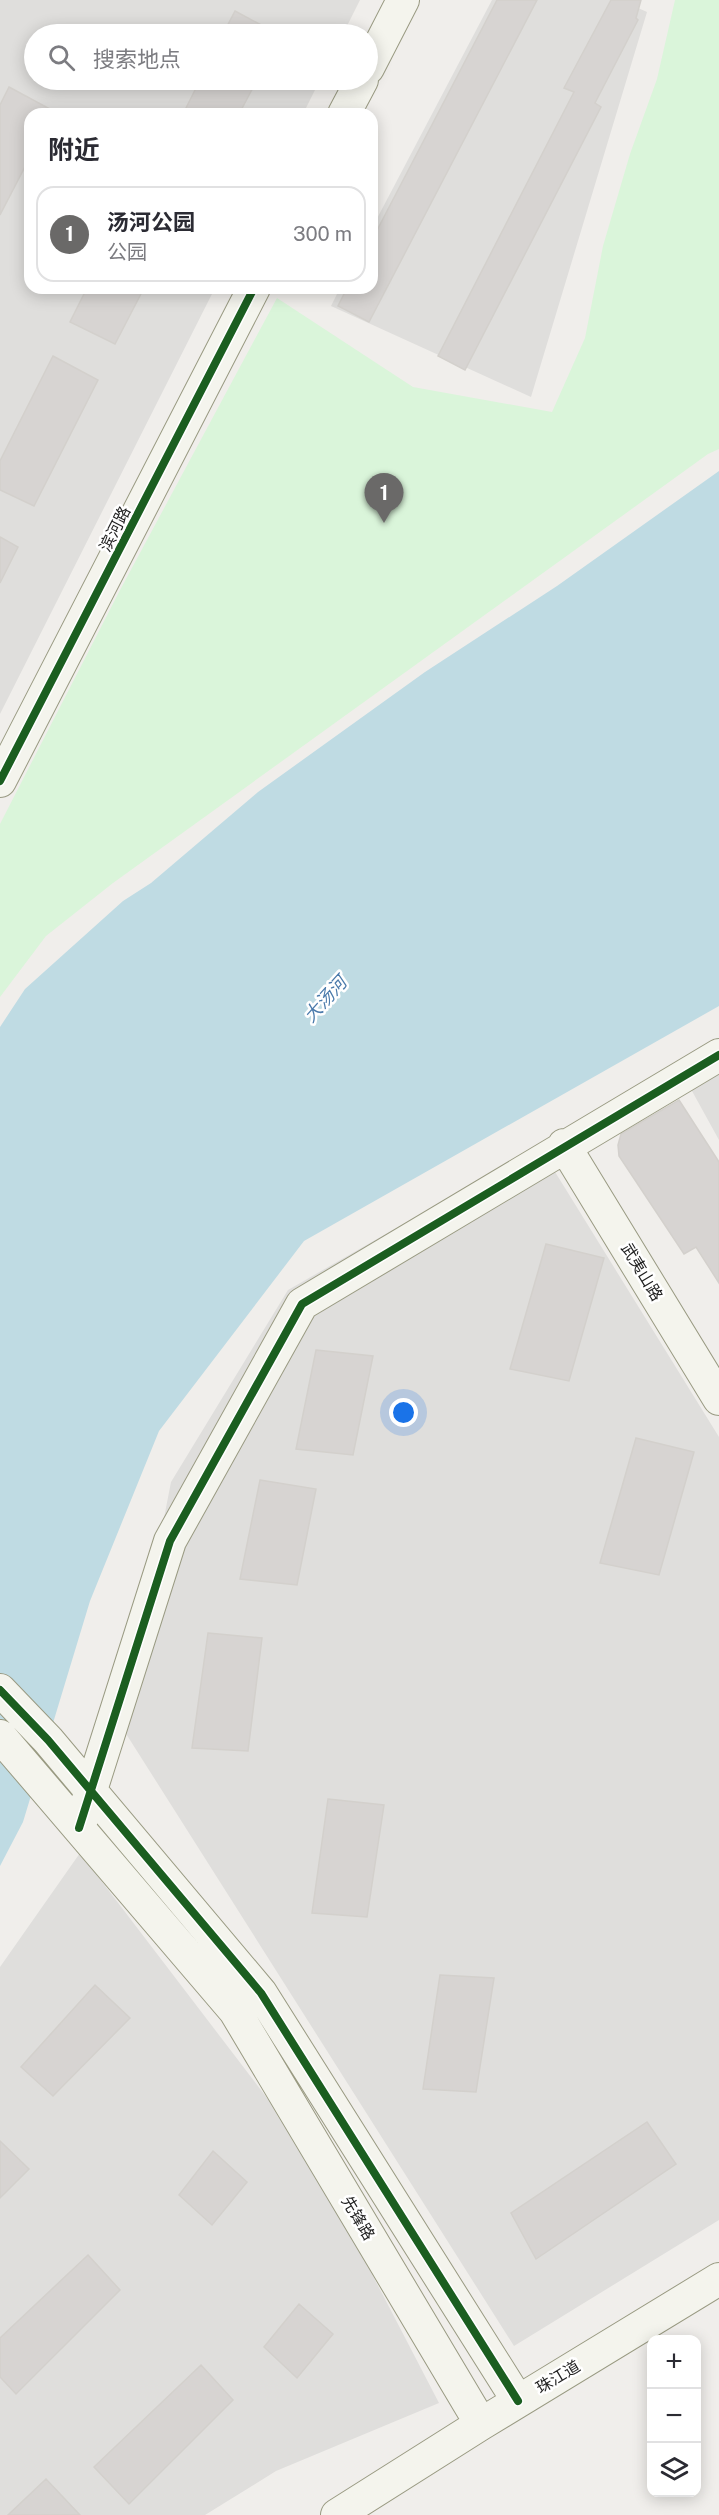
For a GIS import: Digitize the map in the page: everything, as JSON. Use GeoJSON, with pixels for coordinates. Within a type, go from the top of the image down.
{"type":"FeatureCollection","features":[{"type":"Feature","properties":{"kind":"street"},"geometry":{"type":"LineString","coordinates":[[378,49],[403,0]]}},
{"type":"Feature","properties":{"kind":"street"},"geometry":{"type":"LineString","coordinates":[[347,108],[357,90]]}},
{"type":"Feature","properties":{"kind":"street","name":"滨河路"},"geometry":{"type":"LineString","coordinates":[[0,781],[251,294]]}},
{"type":"Feature","properties":{"kind":"street"},"geometry":{"type":"LineString","coordinates":[[79,1828],[170,1541],[302,1304],[564,1145],[719,1055]]}},
{"type":"Feature","properties":{"kind":"street","name":"武夷山路"},"geometry":{"type":"LineString","coordinates":[[564,1145],[719,1400]]}},
{"type":"Feature","properties":{"kind":"street"},"geometry":{"type":"LineString","coordinates":[[0,1690],[48,1740],[261,1993],[518,2401]]}},
{"type":"Feature","properties":{"kind":"street","name":"先锋路"},"geometry":{"type":"LineString","coordinates":[[0,1736],[235,2011],[481,2424]]}},
{"type":"Feature","properties":{"kind":"street","name":"珠江道"},"geometry":{"type":"LineString","coordinates":[[337,2515],[518,2401],[719,2280]]}},
{"type":"Feature","properties":{"kind":"shaded area"},"geometry":{"type":"Polygon","coordinates":[[[0,0],[360,0],[348,24],[24,24],[24,90],[315,90],[306,108],[24,108],[24,294],[212,294],[0,714],[0,0]]]}},
{"type":"Feature","properties":{"kind":"shaded area"},"geometry":{"type":"Polygon","coordinates":[[[492,0],[620,0],[647,12],[531,397],[331,306],[337,294],[378,294],[378,217],[492,0]]]}},
{"type":"Feature","properties":{"kind":"shaded area"},"geometry":{"type":"Polygon","coordinates":[[[719,1038],[719,1140],[676,1062],[719,1038]]]}},
{"type":"Feature","properties":{"kind":"shaded area"},"geometry":{"type":"Polygon","coordinates":[[[539,1146],[719,1437],[719,2220],[514,2346],[123,1729],[171,1482],[288,1290],[539,1146]]]}},
{"type":"Feature","properties":{"kind":"shaded area"},"geometry":{"type":"Polygon","coordinates":[[[80,1853],[277,2111],[361,2253],[439,2403],[276,2471],[205,2515],[0,2515],[0,1967],[80,1853]]]}},
{"type":"Feature","properties":{"kind":"green space"},"geometry":{"type":"Polygon","coordinates":[[[675,0],[719,0],[719,449],[708,454],[113,883],[46,936],[0,997],[0,824],[119,592],[277,298],[413,387],[552,412],[585,338],[603,246],[630,154],[657,79],[675,0]]]}},
{"type":"Feature","properties":{"kind":"water","name":"大汤河"},"geometry":{"type":"Polygon","coordinates":[[[719,471],[719,1006],[304,1241],[159,1431],[90,1601],[23,1822],[0,1866],[0,1027],[25,989],[123,901],[151,883],[258,792],[425,672],[557,586],[719,471]]]}},
{"type":"Feature","properties":{"kind":"building"},"geometry":{"type":"Polygon","coordinates":[[[497,0],[537,0],[369,322],[338,306],[344,294],[378,294],[378,228],[497,0]]]}},
{"type":"Feature","properties":{"kind":"building"},"geometry":{"type":"Polygon","coordinates":[[[611,0],[641,0],[636,18],[638,20],[595,103],[601,107],[465,370],[438,356],[574,92],[564,88],[611,0]]]}},
{"type":"Feature","properties":{"kind":"building"},"geometry":{"type":"Polygon","coordinates":[[[235,11],[259,24],[228,24],[235,11]]]}},
{"type":"Feature","properties":{"kind":"building"},"geometry":{"type":"Polygon","coordinates":[[[9,87],[48,108],[24,108],[24,169],[0,215],[0,105],[9,87]]]}},
{"type":"Feature","properties":{"kind":"building"},"geometry":{"type":"Polygon","coordinates":[[[195,90],[252,90],[242,108],[186,108],[195,90]]]}},
{"type":"Feature","properties":{"kind":"building"},"geometry":{"type":"Polygon","coordinates":[[[84,294],[141,294],[115,344],[70,322],[84,294]]]}},
{"type":"Feature","properties":{"kind":"building"},"geometry":{"type":"Polygon","coordinates":[[[53,356],[98,380],[34,506],[0,490],[0,461],[53,356]]]}},
{"type":"Feature","properties":{"kind":"building"},"geometry":{"type":"Polygon","coordinates":[[[0,537],[18,547],[0,583],[0,537]]]}},
{"type":"Feature","properties":{"kind":"building"},"geometry":{"type":"Polygon","coordinates":[[[679,1100],[719,1162],[719,1283],[696,1247],[684,1254],[619,1156],[618,1145],[621,1134],[679,1100]]]}},
{"type":"Feature","properties":{"kind":"building"},"geometry":{"type":"Polygon","coordinates":[[[546,1244],[604,1258],[569,1381],[510,1369],[546,1244]]]}},
{"type":"Feature","properties":{"kind":"building"},"geometry":{"type":"Polygon","coordinates":[[[316,1350],[373,1356],[353,1455],[296,1449],[316,1350]]]}},
{"type":"Feature","properties":{"kind":"building"},"geometry":{"type":"Polygon","coordinates":[[[636,1438],[694,1452],[659,1575],[600,1563],[636,1438]]]}},
{"type":"Feature","properties":{"kind":"building"},"geometry":{"type":"Polygon","coordinates":[[[260,1480],[316,1489],[297,1585],[240,1579],[260,1480]]]}},
{"type":"Feature","properties":{"kind":"building"},"geometry":{"type":"Polygon","coordinates":[[[208,1633],[262,1638],[248,1751],[192,1748],[208,1633]]]}},
{"type":"Feature","properties":{"kind":"building"},"geometry":{"type":"Polygon","coordinates":[[[328,1799],[384,1805],[367,1917],[312,1913],[328,1799]]]}},
{"type":"Feature","properties":{"kind":"building"},"geometry":{"type":"Polygon","coordinates":[[[440,1975],[494,1978],[476,2092],[423,2089],[440,1975]]]}},
{"type":"Feature","properties":{"kind":"building"},"geometry":{"type":"Polygon","coordinates":[[[95,1985],[130,2018],[53,2096],[21,2067],[95,1985]]]}},
{"type":"Feature","properties":{"kind":"building"},"geometry":{"type":"Polygon","coordinates":[[[647,2122],[676,2164],[536,2259],[511,2213],[647,2122]]]}},
{"type":"Feature","properties":{"kind":"building"},"geometry":{"type":"Polygon","coordinates":[[[0,2141],[29,2169],[0,2198],[0,2141]]]}},
{"type":"Feature","properties":{"kind":"building"},"geometry":{"type":"Polygon","coordinates":[[[213,2151],[247,2182],[212,2225],[179,2195],[213,2151]]]}},
{"type":"Feature","properties":{"kind":"building"},"geometry":{"type":"Polygon","coordinates":[[[88,2255],[120,2290],[16,2394],[0,2377],[0,2338],[88,2255]]]}},
{"type":"Feature","properties":{"kind":"building"},"geometry":{"type":"Polygon","coordinates":[[[299,2304],[333,2334],[297,2378],[264,2347],[299,2304]]]}},
{"type":"Feature","properties":{"kind":"building"},"geometry":{"type":"Polygon","coordinates":[[[201,2365],[233,2400],[129,2504],[94,2467],[201,2365]]]}},
{"type":"Feature","properties":{"kind":"building"},"geometry":{"type":"Polygon","coordinates":[[[46,2479],[80,2515],[8,2515],[46,2479]]]}},
{"type":"Feature","properties":{"kind":"cycle path"},"geometry":{"type":"LineString","coordinates":[[0,781],[251,294]]}},
{"type":"Feature","properties":{"kind":"cycle path"},"geometry":{"type":"LineString","coordinates":[[79,1828],[170,1541],[302,1304],[719,1055]]}},
{"type":"Feature","properties":{"kind":"cycle path"},"geometry":{"type":"LineString","coordinates":[[0,1690],[48,1740],[261,1993],[518,2401]]}},
{"type":"Feature","properties":{"kind":"place","name":"汤河公园"},"geometry":{"type":"Point","coordinates":[384,523]}}]}
